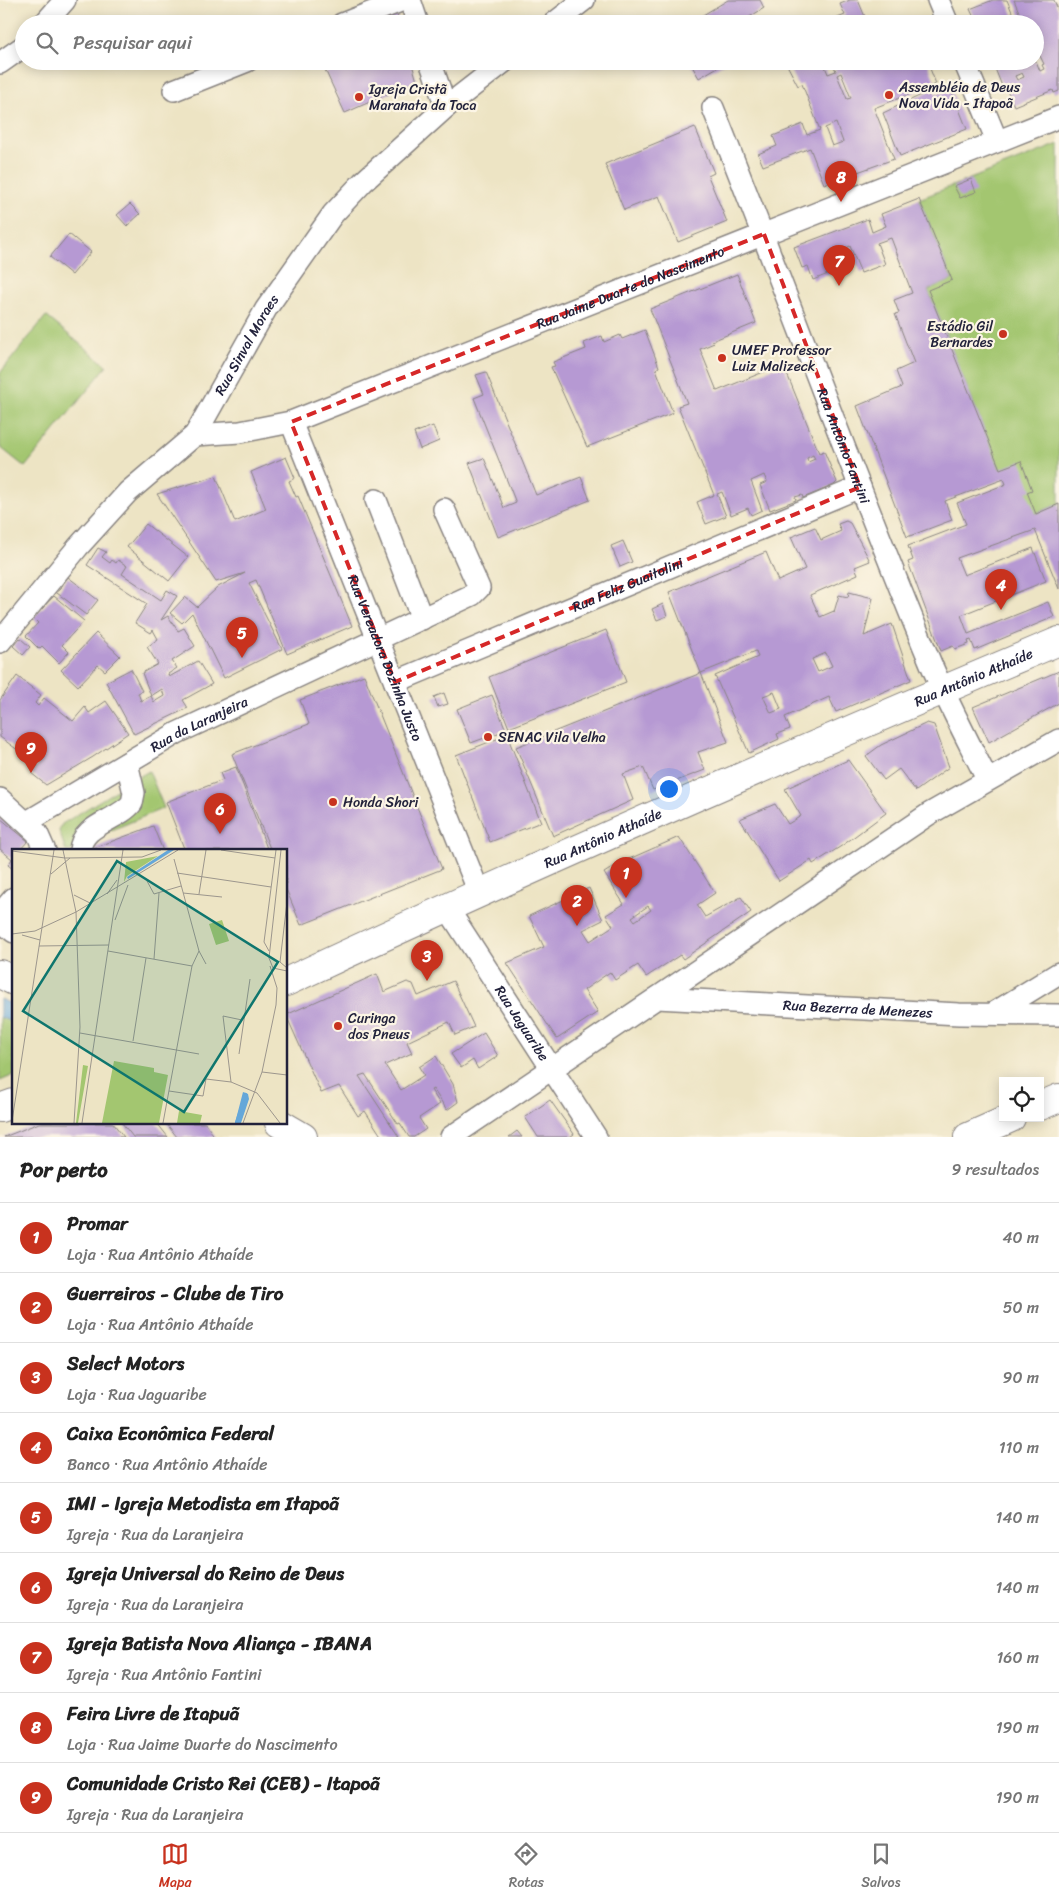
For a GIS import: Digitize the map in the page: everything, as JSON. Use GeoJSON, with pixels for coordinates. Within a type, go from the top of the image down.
{"type":"FeatureCollection","features":[{"type":"Feature","properties":{"kind":"main road","name":"Rua Antônio Athaíde"},"geometry":{"type":"LineString","coordinates":[[288,981],[407,926],[943,689],[1059,641]]}},
{"type":"Feature","properties":{"kind":"main road"},"geometry":{"type":"LineString","coordinates":[[288,963],[407,926]]}},
{"type":"Feature","properties":{"kind":"main road"},"geometry":{"type":"LineString","coordinates":[[0,974],[12,980]]}},
{"type":"Feature","properties":{"kind":"main road"},"geometry":{"type":"LineString","coordinates":[[1044,1104],[1059,1098]]}},
{"type":"Feature","properties":{"kind":"main road"},"geometry":{"type":"LineString","coordinates":[[0,1108],[12,1104]]}},
{"type":"Feature","properties":{"kind":"main road"},"geometry":{"type":"LineString","coordinates":[[968,1137],[1002,1122]]}},
{"type":"Feature","properties":{"kind":"street"},"geometry":{"type":"LineString","coordinates":[[42,0],[44,15]]}},
{"type":"Feature","properties":{"kind":"street"},"geometry":{"type":"LineString","coordinates":[[52,15],[65,0]]}},
{"type":"Feature","properties":{"kind":"street"},"geometry":{"type":"LineString","coordinates":[[365,15],[403,0]]}},
{"type":"Feature","properties":{"kind":"street"},"geometry":{"type":"LineString","coordinates":[[410,0],[415,15]]}},
{"type":"Feature","properties":{"kind":"street"},"geometry":{"type":"LineString","coordinates":[[565,15],[584,0]]}},
{"type":"Feature","properties":{"kind":"street"},"geometry":{"type":"LineString","coordinates":[[938,0],[944,15]]}},
{"type":"Feature","properties":{"kind":"street"},"geometry":{"type":"LineString","coordinates":[[0,63],[15,52]]}},
{"type":"Feature","properties":{"kind":"street"},"geometry":{"type":"LineString","coordinates":[[174,90],[224,70]]}},
{"type":"Feature","properties":{"kind":"street"},"geometry":{"type":"LineString","coordinates":[[433,70],[446,107]]}},
{"type":"Feature","properties":{"kind":"street","name":"Rua Sinval Moraes"},"geometry":{"type":"LineString","coordinates":[[0,642],[78,547],[128,492],[195,435],[266,308],[333,214],[363,182],[446,107],[493,70]]}},
{"type":"Feature","properties":{"kind":"street"},"geometry":{"type":"LineString","coordinates":[[968,70],[997,141]]}},
{"type":"Feature","properties":{"kind":"street","name":"Rua Antônio Fantini"},"geometry":{"type":"LineString","coordinates":[[713,108],[764,234],[860,487],[943,689],[987,780]]}},
{"type":"Feature","properties":{"kind":"street","name":"Rua Jaime Duarte do Nascimento"},"geometry":{"type":"LineString","coordinates":[[195,435],[240,432],[291,422],[1059,117]]}},
{"type":"Feature","properties":{"kind":"street","name":"Rua Vereadora Dozinha Justo"},"geometry":{"type":"LineString","coordinates":[[291,422],[480,895]]}},
{"type":"Feature","properties":{"kind":"street","name":"Rua Feliz Guaitolini"},"geometry":{"type":"LineString","coordinates":[[395,682],[860,487]]}},
{"type":"Feature","properties":{"kind":"street"},"geometry":{"type":"LineString","coordinates":[[376,500],[422,619]]}},
{"type":"Feature","properties":{"kind":"street","name":"Rua da Laranjeira"},"geometry":{"type":"LineString","coordinates":[[27,822],[177,733],[472,595],[478,588],[444,509]]}},
{"type":"Feature","properties":{"kind":"street"},"geometry":{"type":"LineString","coordinates":[[451,1137],[930,814],[1059,740]]}},
{"type":"Feature","properties":{"kind":"street"},"geometry":{"type":"LineString","coordinates":[[80,849],[86,834],[132,803],[134,793],[127,763]]}},
{"type":"Feature","properties":{"kind":"street"},"geometry":{"type":"LineString","coordinates":[[0,799],[27,822],[44,844],[45,849]]}},
{"type":"Feature","properties":{"kind":"street"},"geometry":{"type":"LineString","coordinates":[[7,927],[7,906],[12,900]]}},
{"type":"Feature","properties":{"kind":"street","name":"Rua Jaguaribe"},"geometry":{"type":"LineString","coordinates":[[448,909],[596,1137]]}},
{"type":"Feature","properties":{"kind":"street"},"geometry":{"type":"LineString","coordinates":[[994,1013],[1059,973]]}},
{"type":"Feature","properties":{"kind":"street","name":"Rua Bezerra de Menezes"},"geometry":{"type":"LineString","coordinates":[[657,998],[937,1013],[1059,1015]]}},
{"type":"Feature","properties":{"kind":"highlighted area"},"geometry":{"type":"Polygon","coordinates":[[[764,234],[860,487],[395,682],[291,422],[764,234]]]}},
{"type":"Feature","properties":{"kind":"green space","name":"Estádio Gil Bernardes"},"geometry":{"type":"Polygon","coordinates":[[[1059,144],[1059,504],[1020,520],[928,290],[952,280],[919,199],[1059,144]]]}},
{"type":"Feature","properties":{"kind":"green space"},"geometry":{"type":"Polygon","coordinates":[[[46,316],[107,366],[25,467],[0,447],[0,373],[46,316]]]}},
{"type":"Feature","properties":{"kind":"green space"},"geometry":{"type":"Polygon","coordinates":[[[149,771],[164,808],[88,840],[135,810],[137,778],[149,771]]]}},
{"type":"Feature","properties":{"kind":"green space"},"geometry":{"type":"Polygon","coordinates":[[[125,785],[128,796],[73,849],[65,849],[59,831],[62,824],[125,785]]]}},
{"type":"Feature","properties":{"kind":"green space"},"geometry":{"type":"Polygon","coordinates":[[[0,1017],[12,1022],[12,1076],[0,1081],[0,1017]]]}},
{"type":"Feature","properties":{"kind":"water"},"geometry":{"type":"Polygon","coordinates":[[[0,999],[12,1004],[12,1022],[0,1017],[0,999]]]}},
{"type":"Feature","properties":{"kind":"building"},"geometry":{"type":"Polygon","coordinates":[[[728,0],[760,0],[764,8],[753,15],[703,15],[728,0]]]}},
{"type":"Feature","properties":{"kind":"building"},"geometry":{"type":"Polygon","coordinates":[[[850,0],[858,0],[864,15],[845,15],[840,4],[850,0]]]}},
{"type":"Feature","properties":{"kind":"building"},"geometry":{"type":"Polygon","coordinates":[[[993,0],[1007,0],[1013,15],[973,15],[970,9],[993,0]]]}},
{"type":"Feature","properties":{"kind":"building"},"geometry":{"type":"Polygon","coordinates":[[[1014,0],[1054,0],[1059,12],[1059,91],[1054,93],[1053,90],[1014,106],[1005,85],[1002,86],[996,70],[1044,70],[1044,15],[1020,15],[1014,0]],[[1022,73],[1015,76],[1017,80],[1024,77],[1022,73]]]}},
{"type":"Feature","properties":{"kind":"building"},"geometry":{"type":"Polygon","coordinates":[[[395,8],[397,15],[378,15],[395,8]]]}},
{"type":"Feature","properties":{"kind":"building","name":"Igreja Cristã Maranata da Toca"},"geometry":{"type":"Polygon","coordinates":[[[325,70],[414,70],[417,81],[345,113],[325,70]]]}},
{"type":"Feature","properties":{"kind":"building"},"geometry":{"type":"Polygon","coordinates":[[[694,70],[713,70],[699,78],[694,70]]]}},
{"type":"Feature","properties":{"kind":"building"},"geometry":{"type":"Polygon","coordinates":[[[790,70],[826,70],[828,74],[836,70],[931,70],[936,84],[874,108],[894,159],[824,184],[810,148],[763,166],[758,154],[777,146],[773,136],[803,124],[807,135],[820,130],[802,84],[798,86],[790,70]],[[841,73],[837,75],[847,99],[851,98],[841,73]],[[836,123],[825,128],[832,146],[843,142],[836,123]]]}},
{"type":"Feature","properties":{"kind":"building"},"geometry":{"type":"Polygon","coordinates":[[[934,89],[936,95],[951,89],[967,129],[900,156],[883,113],[934,89]]]}},
{"type":"Feature","properties":{"kind":"building"},"geometry":{"type":"Polygon","coordinates":[[[695,127],[714,173],[708,176],[727,222],[678,242],[659,196],[624,210],[605,164],[695,127]]]}},
{"type":"Feature","properties":{"kind":"building"},"geometry":{"type":"Polygon","coordinates":[[[971,179],[976,192],[960,198],[954,186],[971,179]]]}},
{"type":"Feature","properties":{"kind":"building"},"geometry":{"type":"Polygon","coordinates":[[[919,199],[952,280],[928,290],[1000,469],[1021,461],[1032,490],[1027,492],[1036,514],[1059,504],[1059,589],[1035,530],[957,558],[964,575],[1033,548],[1046,581],[961,615],[968,634],[1048,602],[1054,617],[975,650],[971,640],[968,641],[969,644],[955,649],[953,646],[941,651],[908,562],[913,560],[908,546],[966,524],[957,503],[1006,484],[1004,479],[945,501],[952,520],[907,537],[857,406],[902,387],[896,371],[914,363],[895,314],[899,313],[894,300],[912,293],[891,238],[877,243],[885,264],[861,273],[850,246],[844,249],[845,251],[833,256],[838,270],[813,280],[808,266],[802,268],[794,247],[868,219],[872,232],[886,226],[881,214],[919,199]]]}},
{"type":"Feature","properties":{"kind":"building"},"geometry":{"type":"Polygon","coordinates":[[[130,204],[140,214],[127,226],[117,215],[130,204]]]}},
{"type":"Feature","properties":{"kind":"building"},"geometry":{"type":"Polygon","coordinates":[[[69,234],[91,252],[72,275],[50,257],[69,234]]]}},
{"type":"Feature","properties":{"kind":"building","name":"UMEF Professor Luiz Malizeck"},"geometry":{"type":"Polygon","coordinates":[[[737,274],[756,323],[712,341],[714,343],[700,349],[717,391],[783,364],[819,453],[824,451],[837,482],[803,498],[802,495],[795,497],[796,500],[770,510],[760,485],[767,482],[764,475],[751,481],[762,510],[751,515],[748,508],[731,515],[722,492],[717,494],[726,516],[706,524],[697,502],[714,495],[678,406],[687,403],[650,309],[737,274]],[[813,455],[807,458],[808,462],[815,459],[813,455]]]}},
{"type":"Feature","properties":{"kind":"building"},"geometry":{"type":"Polygon","coordinates":[[[645,330],[659,367],[656,369],[673,413],[587,447],[551,367],[555,366],[553,362],[586,349],[584,343],[602,336],[604,342],[620,335],[622,339],[645,330]]]}},
{"type":"Feature","properties":{"kind":"building"},"geometry":{"type":"Polygon","coordinates":[[[486,372],[536,495],[581,477],[590,500],[498,537],[469,463],[484,458],[504,508],[516,503],[474,398],[484,394],[476,375],[486,372]]]}},
{"type":"Feature","properties":{"kind":"building"},"geometry":{"type":"Polygon","coordinates":[[[433,426],[439,441],[420,449],[414,433],[433,426]]]}},
{"type":"Feature","properties":{"kind":"building"},"geometry":{"type":"Polygon","coordinates":[[[286,457],[295,478],[289,481],[296,497],[298,496],[352,626],[287,654],[256,580],[249,583],[282,649],[224,678],[192,613],[182,623],[170,613],[185,597],[197,607],[218,587],[245,573],[216,582],[157,494],[216,476],[235,522],[266,509],[251,472],[286,457]]]}},
{"type":"Feature","properties":{"kind":"building"},"geometry":{"type":"Polygon","coordinates":[[[846,521],[850,523],[870,561],[855,567],[858,574],[810,595],[820,617],[834,612],[839,595],[848,597],[849,592],[873,598],[864,636],[892,624],[911,680],[836,712],[829,697],[785,717],[790,729],[777,734],[779,739],[749,753],[715,676],[758,657],[756,651],[701,673],[669,592],[766,552],[778,581],[805,569],[791,537],[815,527],[821,540],[841,531],[838,524],[846,521]],[[826,653],[812,659],[818,672],[832,666],[826,653]],[[774,692],[763,696],[771,713],[781,709],[774,692]]]}},
{"type":"Feature","properties":{"kind":"building"},"geometry":{"type":"Polygon","coordinates":[[[146,524],[188,557],[169,581],[127,547],[146,524]]]}},
{"type":"Feature","properties":{"kind":"building"},"geometry":{"type":"Polygon","coordinates":[[[623,541],[632,562],[620,567],[611,546],[623,541]]]}},
{"type":"Feature","properties":{"kind":"building"},"geometry":{"type":"Polygon","coordinates":[[[98,548],[106,552],[102,557],[110,563],[112,560],[116,563],[118,560],[127,566],[122,574],[161,600],[167,590],[177,596],[161,620],[168,616],[178,631],[184,628],[195,646],[172,661],[177,668],[168,674],[169,677],[198,661],[212,684],[183,700],[188,708],[134,734],[106,682],[131,669],[142,691],[138,693],[141,701],[151,696],[142,673],[158,664],[147,647],[158,639],[153,630],[151,633],[135,623],[147,604],[87,565],[98,548]],[[162,689],[151,696],[154,702],[164,696],[162,689]]]}},
{"type":"Feature","properties":{"kind":"building"},"geometry":{"type":"Polygon","coordinates":[[[68,577],[98,600],[86,615],[57,593],[68,577]]]}},
{"type":"Feature","properties":{"kind":"building"},"geometry":{"type":"Polygon","coordinates":[[[54,596],[84,621],[62,645],[69,652],[59,663],[42,646],[39,649],[26,636],[38,623],[33,618],[54,596]]]}},
{"type":"Feature","properties":{"kind":"building"},"geometry":{"type":"Polygon","coordinates":[[[663,604],[667,616],[657,620],[652,609],[663,604]]]}},
{"type":"Feature","properties":{"kind":"building"},"geometry":{"type":"Polygon","coordinates":[[[606,630],[626,682],[509,728],[489,677],[606,630]]]}},
{"type":"Feature","properties":{"kind":"building"},"geometry":{"type":"Polygon","coordinates":[[[96,633],[120,656],[105,671],[98,665],[78,686],[61,670],[96,633]]]}},
{"type":"Feature","properties":{"kind":"building"},"geometry":{"type":"Polygon","coordinates":[[[20,638],[30,647],[23,655],[13,646],[20,638]]]}},
{"type":"Feature","properties":{"kind":"building"},"geometry":{"type":"Polygon","coordinates":[[[1059,671],[1059,703],[989,742],[973,707],[1059,671]]]}},
{"type":"Feature","properties":{"kind":"building"},"geometry":{"type":"Polygon","coordinates":[[[701,673],[728,742],[698,752],[705,770],[653,790],[643,767],[623,774],[633,800],[553,836],[516,747],[701,673]]]}},
{"type":"Feature","properties":{"kind":"building","name":"Honda Shori"},"geometry":{"type":"Polygon","coordinates":[[[364,675],[442,869],[301,925],[288,894],[288,849],[270,849],[232,754],[309,724],[300,700],[364,675]]]}},
{"type":"Feature","properties":{"kind":"building"},"geometry":{"type":"Polygon","coordinates":[[[17,676],[41,695],[35,703],[38,706],[44,698],[73,721],[85,707],[89,713],[106,701],[128,733],[93,757],[46,785],[31,773],[38,765],[0,737],[0,700],[17,676]]]}},
{"type":"Feature","properties":{"kind":"building"},"geometry":{"type":"Polygon","coordinates":[[[444,693],[448,704],[438,707],[434,697],[444,693]]]}},
{"type":"Feature","properties":{"kind":"building"},"geometry":{"type":"Polygon","coordinates":[[[492,695],[506,730],[471,743],[457,709],[492,695]]]}},
{"type":"Feature","properties":{"kind":"building"},"geometry":{"type":"Polygon","coordinates":[[[927,723],[934,725],[949,767],[916,791],[899,769],[884,780],[866,756],[881,745],[927,723]]]}},
{"type":"Feature","properties":{"kind":"building"},"geometry":{"type":"Polygon","coordinates":[[[507,735],[541,822],[490,842],[456,755],[507,735]]]}},
{"type":"Feature","properties":{"kind":"building"},"geometry":{"type":"Polygon","coordinates":[[[848,760],[886,813],[843,845],[813,864],[811,860],[779,881],[740,819],[775,804],[788,824],[801,816],[785,789],[848,760]]]}},
{"type":"Feature","properties":{"kind":"building"},"geometry":{"type":"Polygon","coordinates":[[[236,767],[267,849],[184,849],[166,802],[223,780],[220,773],[236,767]]]}},
{"type":"Feature","properties":{"kind":"building"},"geometry":{"type":"Polygon","coordinates":[[[0,818],[28,841],[21,849],[12,849],[12,859],[0,849],[0,818]]]}},
{"type":"Feature","properties":{"kind":"building"},"geometry":{"type":"Polygon","coordinates":[[[153,826],[162,849],[94,849],[153,826]]]}},
{"type":"Feature","properties":{"kind":"building"},"geometry":{"type":"Polygon","coordinates":[[[679,837],[715,893],[697,905],[705,917],[741,897],[751,912],[683,959],[680,955],[646,977],[638,965],[615,980],[610,972],[584,990],[598,1012],[557,1039],[507,963],[544,947],[529,916],[589,888],[603,920],[583,930],[590,941],[613,926],[606,915],[624,904],[604,873],[620,863],[679,837]],[[648,906],[632,917],[635,921],[651,910],[648,906]]]}},
{"type":"Feature","properties":{"kind":"building"},"geometry":{"type":"Polygon","coordinates":[[[12,859],[12,868],[8,865],[12,859]]]}},
{"type":"Feature","properties":{"kind":"building"},"geometry":{"type":"Polygon","coordinates":[[[377,974],[384,992],[407,982],[413,984],[418,996],[453,981],[474,1027],[455,1035],[449,1022],[407,1042],[412,1053],[385,1065],[401,1090],[424,1075],[419,1067],[436,1056],[453,1084],[458,1102],[447,1110],[433,1089],[431,1090],[440,1104],[419,1118],[426,1129],[414,1137],[409,1137],[400,1123],[398,1124],[365,1074],[359,1076],[399,1137],[382,1137],[365,1111],[358,1116],[339,1086],[321,1093],[288,1019],[288,1014],[377,974]]]}},
{"type":"Feature","properties":{"kind":"building"},"geometry":{"type":"Polygon","coordinates":[[[484,1033],[498,1056],[478,1069],[473,1060],[461,1068],[451,1054],[484,1033]]]}},
{"type":"Feature","properties":{"kind":"building"},"geometry":{"type":"Polygon","coordinates":[[[550,1100],[574,1134],[570,1137],[538,1137],[525,1117],[550,1100]]]}},
{"type":"Feature","properties":{"kind":"building"},"geometry":{"type":"Polygon","coordinates":[[[36,1124],[114,1124],[124,1137],[4,1137],[36,1124]]]}},
{"type":"Feature","properties":{"kind":"building"},"geometry":{"type":"Polygon","coordinates":[[[123,1124],[158,1124],[168,1137],[133,1137],[123,1124]]]}},
{"type":"Feature","properties":{"kind":"building"},"geometry":{"type":"Polygon","coordinates":[[[167,1124],[206,1124],[215,1137],[177,1137],[167,1124]]]}},
{"type":"Feature","properties":{"kind":"building"},"geometry":{"type":"Polygon","coordinates":[[[517,1131],[522,1137],[509,1137],[517,1131]]]}},
{"type":"Feature","properties":{"kind":"place","name":"Assembléia de Deus Nova Vida - Itapoã"},"geometry":{"type":"Point","coordinates":[889,95]}},
{"type":"Feature","properties":{"kind":"place","name":"Igreja Cristã Maranata da Toca"},"geometry":{"type":"Point","coordinates":[359,97]}},
{"type":"Feature","properties":{"kind":"place","name":"Feira Livre de Itapuã"},"geometry":{"type":"Point","coordinates":[841,202]}},
{"type":"Feature","properties":{"kind":"place","name":"Igreja Batista Nova Aliança - IBANA"},"geometry":{"type":"Point","coordinates":[839,286]}},
{"type":"Feature","properties":{"kind":"place","name":"Estádio Gil Bernardes"},"geometry":{"type":"Point","coordinates":[1003,334]}},
{"type":"Feature","properties":{"kind":"place","name":"UMEF Professor Luiz Malizeck"},"geometry":{"type":"Point","coordinates":[722,358]}},
{"type":"Feature","properties":{"kind":"place","name":"Caixa Econômica Federal"},"geometry":{"type":"Point","coordinates":[1001,610]}},
{"type":"Feature","properties":{"kind":"place","name":"IMI - Igreja Metodista em Itapoã"},"geometry":{"type":"Point","coordinates":[242,658]}},
{"type":"Feature","properties":{"kind":"place","name":"SENAC Vila Velha"},"geometry":{"type":"Point","coordinates":[488,737]}},
{"type":"Feature","properties":{"kind":"place","name":"Comunidade Cristo Rei (CEB) - Itapoã"},"geometry":{"type":"Point","coordinates":[31,773]}},
{"type":"Feature","properties":{"kind":"place","name":"Honda Shori"},"geometry":{"type":"Point","coordinates":[333,802]}},
{"type":"Feature","properties":{"kind":"place","name":"Igreja Universal do Reino de Deus"},"geometry":{"type":"Point","coordinates":[220,834]}},
{"type":"Feature","properties":{"kind":"place","name":"Promar"},"geometry":{"type":"Point","coordinates":[626,898]}},
{"type":"Feature","properties":{"kind":"place","name":"Guerreiros - Clube de Tiro"},"geometry":{"type":"Point","coordinates":[577,926]}},
{"type":"Feature","properties":{"kind":"place","name":"Select Motors"},"geometry":{"type":"Point","coordinates":[427,981]}},
{"type":"Feature","properties":{"kind":"place","name":"Curinga dos Pneus"},"geometry":{"type":"Point","coordinates":[338,1026]}}]}
